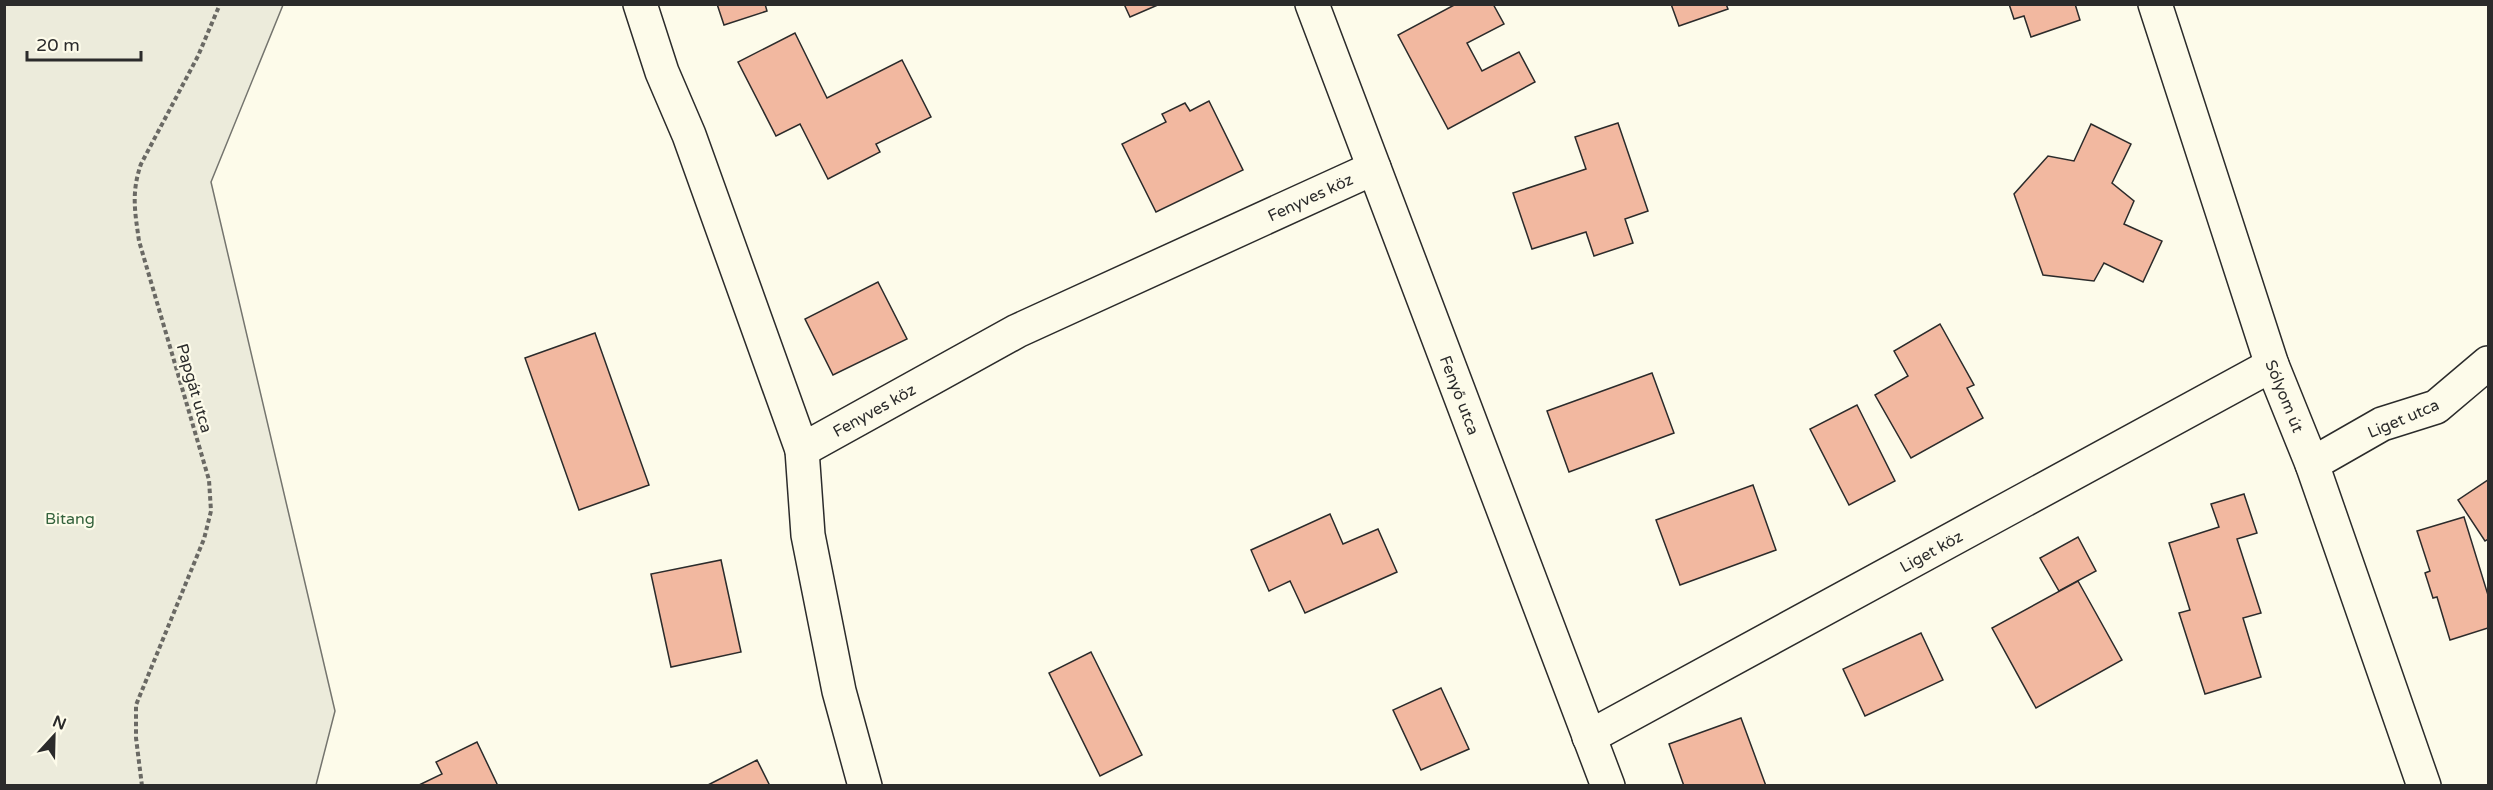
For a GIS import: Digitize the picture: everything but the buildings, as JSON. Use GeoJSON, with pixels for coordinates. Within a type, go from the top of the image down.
{"type":"FeatureCollection","features":[{"type":"Feature","properties":{"kind":"street"},"geometry":{"type":"LineString","coordinates":[[640,4],[662,72],[689,135],[802,450],[808,535],[839,691],[865,786]]}},
{"type":"Feature","properties":{"kind":"street","name":"Fenyő utca"},"geometry":{"type":"LineString","coordinates":[[1312,4],[1608,786]]}},
{"type":"Feature","properties":{"kind":"street","name":"Sólyom út"},"geometry":{"type":"LineString","coordinates":[[2155,4],[2272,365],[2312,464],[2424,786]]}},
{"type":"Feature","properties":{"kind":"street","name":"Fenyves köz"},"geometry":{"type":"LineString","coordinates":[[802,450],[1017,331],[1374,168]]}},
{"type":"Feature","properties":{"kind":"street","name":"Liget utca"},"geometry":{"type":"LineString","coordinates":[[2312,464],[2382,424],[2436,407],[2488,363]]}},
{"type":"Feature","properties":{"kind":"street","name":"Liget köz"},"geometry":{"type":"LineString","coordinates":[[1589,737],[2272,365]]}},
{"type":"Feature","properties":{"kind":"path","name":"Papgát utca"},"geometry":{"type":"LineString","coordinates":[[142,786],[136,738],[136,705],[204,538],[212,511],[209,480],[139,241],[133,202],[136,179],[141,164],[198,56],[220,4]]}},
{"type":"Feature","properties":{"kind":"green space","name":"Bitang"},"geometry":{"type":"Polygon","coordinates":[[[5,4],[283,5],[211,182],[335,711],[316,785],[5,785],[5,4]]]}}]}
